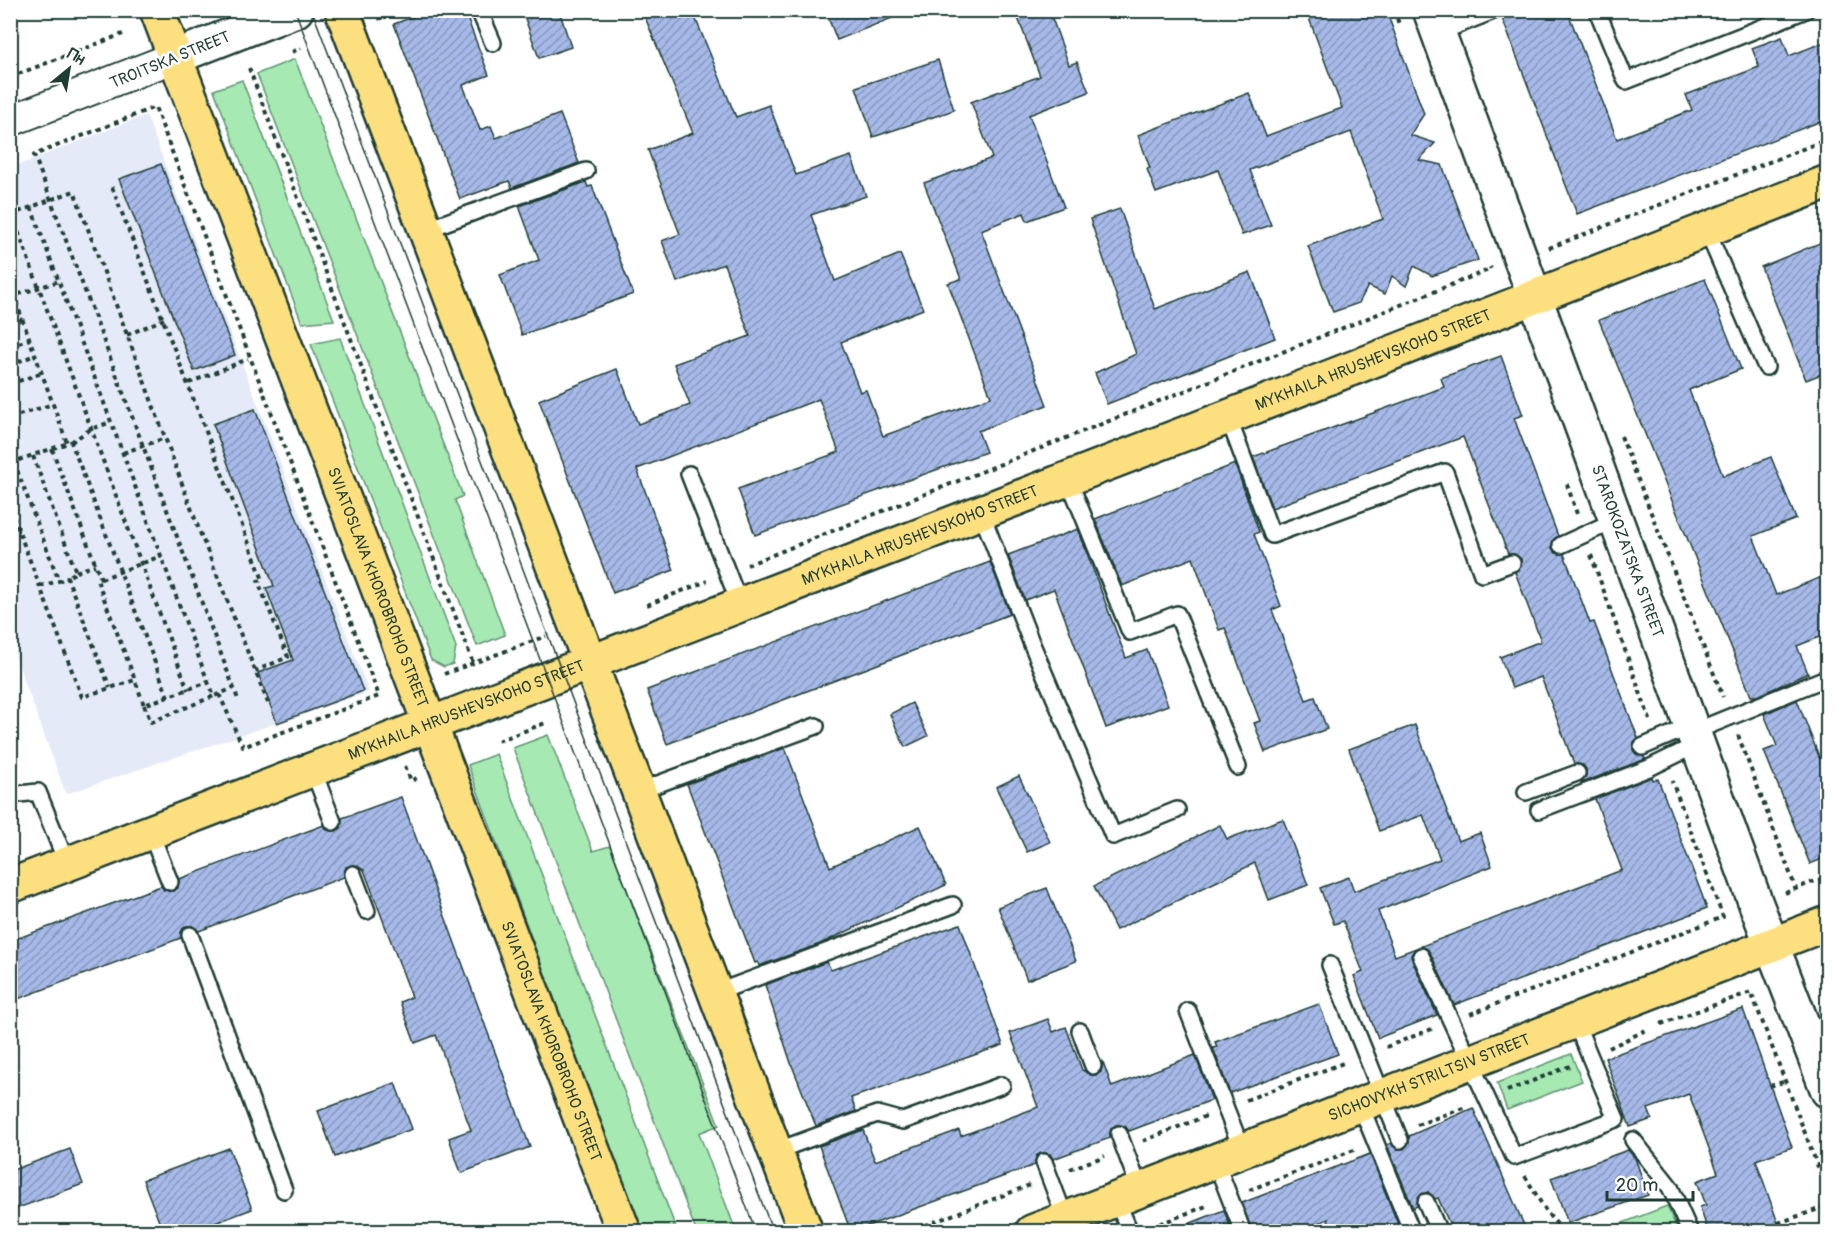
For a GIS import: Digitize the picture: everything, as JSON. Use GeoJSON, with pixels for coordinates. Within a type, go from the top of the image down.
{"type":"FeatureCollection","features":[{"type":"Feature","properties":{"kind":"main road","name":"SVIATOSLAVA KHOROBROHO STREET"},"geometry":{"type":"LineString","coordinates":[[157,10],[624,1232]]}},
{"type":"Feature","properties":{"kind":"main road"},"geometry":{"type":"LineString","coordinates":[[342,10],[806,1232]]}},
{"type":"Feature","properties":{"kind":"main road","name":"MYKHAILA HRUSHEVSKOHO STREET"},"geometry":{"type":"LineString","coordinates":[[10,886],[1228,417],[1827,182]]}},
{"type":"Feature","properties":{"kind":"main road","name":"SICHOVYKH STRILTSIV STREET"},"geometry":{"type":"LineString","coordinates":[[1032,1232],[1827,923]]}},
{"type":"Feature","properties":{"kind":"street","name":"TROITSKA STREET"},"geometry":{"type":"LineString","coordinates":[[10,121],[296,10]]}},
{"type":"Feature","properties":{"kind":"street","name":"STAROKOZATSKA STREET"},"geometry":{"type":"LineString","coordinates":[[1434,22],[1827,1091]]}},
{"type":"Feature","properties":{"kind":"lane"},"geometry":{"type":"LineString","coordinates":[[478,10],[493,43]]}},
{"type":"Feature","properties":{"kind":"lane"},"geometry":{"type":"LineString","coordinates":[[1434,22],[1496,10]]}},
{"type":"Feature","properties":{"kind":"lane"},"geometry":{"type":"LineString","coordinates":[[1597,10],[1626,81],[1806,10]]}},
{"type":"Feature","properties":{"kind":"lane"},"geometry":{"type":"LineString","coordinates":[[424,230],[586,171]]}},
{"type":"Feature","properties":{"kind":"lane"},"geometry":{"type":"LineString","coordinates":[[1707,231],[1766,367]]}},
{"type":"Feature","properties":{"kind":"lane"},"geometry":{"type":"LineString","coordinates":[[1228,417],[1272,535],[1445,472],[1482,574],[1512,563]]}},
{"type":"Feature","properties":{"kind":"lane"},"geometry":{"type":"LineString","coordinates":[[689,474],[740,605]]}},
{"type":"Feature","properties":{"kind":"lane"},"geometry":{"type":"LineString","coordinates":[[1068,478],[1130,632],[1177,614],[1238,767]]}},
{"type":"Feature","properties":{"kind":"lane"},"geometry":{"type":"LineString","coordinates":[[981,512],[1031,642],[1113,836],[1177,810]]}},
{"type":"Feature","properties":{"kind":"lane"},"geometry":{"type":"LineString","coordinates":[[1561,545],[1616,520]]}},
{"type":"Feature","properties":{"kind":"lane"},"geometry":{"type":"LineString","coordinates":[[1642,747],[1657,740],[1694,734],[1821,680]]}},
{"type":"Feature","properties":{"kind":"lane"},"geometry":{"type":"LineString","coordinates":[[639,791],[816,726]]}},
{"type":"Feature","properties":{"kind":"lane"},"geometry":{"type":"LineString","coordinates":[[1539,810],[1665,760],[1694,734]]}},
{"type":"Feature","properties":{"kind":"lane"},"geometry":{"type":"LineString","coordinates":[[314,770],[333,822]]}},
{"type":"Feature","properties":{"kind":"lane"},"geometry":{"type":"LineString","coordinates":[[1526,792],[1577,772]]}},
{"type":"Feature","properties":{"kind":"lane"},"geometry":{"type":"LineString","coordinates":[[10,795],[38,792],[68,864]]}},
{"type":"Feature","properties":{"kind":"lane"},"geometry":{"type":"LineString","coordinates":[[150,831],[170,882]]}},
{"type":"Feature","properties":{"kind":"lane"},"geometry":{"type":"LineString","coordinates":[[352,874],[367,911]]}},
{"type":"Feature","properties":{"kind":"lane"},"geometry":{"type":"LineString","coordinates":[[715,993],[953,905]]}},
{"type":"Feature","properties":{"kind":"lane"},"geometry":{"type":"LineString","coordinates":[[190,935],[284,1190]]}},
{"type":"Feature","properties":{"kind":"lane"},"geometry":{"type":"LineString","coordinates":[[1421,956],[1514,1157],[1616,1119],[1575,1021]]}},
{"type":"Feature","properties":{"kind":"lane"},"geometry":{"type":"LineString","coordinates":[[1330,965],[1367,1054],[1375,1142],[1412,1232]]}},
{"type":"Feature","properties":{"kind":"lane"},"geometry":{"type":"LineString","coordinates":[[1188,1011],[1226,1108],[1230,1197],[1243,1232]]}},
{"type":"Feature","properties":{"kind":"lane"},"geometry":{"type":"LineString","coordinates":[[1080,1030],[1093,1066]]}},
{"type":"Feature","properties":{"kind":"lane"},"geometry":{"type":"LineString","coordinates":[[776,1150],[877,1114],[903,1121],[1002,1086]]}},
{"type":"Feature","properties":{"kind":"lane"},"geometry":{"type":"LineString","coordinates":[[1371,1100],[1399,1136]]}},
{"type":"Feature","properties":{"kind":"lane"},"geometry":{"type":"LineString","coordinates":[[1633,1140],[1670,1187],[1690,1232]]}},
{"type":"Feature","properties":{"kind":"lane"},"geometry":{"type":"LineString","coordinates":[[1121,1141],[1130,1232]]}},
{"type":"Feature","properties":{"kind":"lane"},"geometry":{"type":"LineString","coordinates":[[1044,1162],[1065,1218]]}},
{"type":"Feature","properties":{"kind":"lane"},"geometry":{"type":"LineString","coordinates":[[1426,1202],[1439,1232]]}},
{"type":"Feature","properties":{"kind":"path"},"geometry":{"type":"LineString","coordinates":[[1394,10],[1402,32]]}},
{"type":"Feature","properties":{"kind":"path"},"geometry":{"type":"LineString","coordinates":[[10,77],[123,34]]}},
{"type":"Feature","properties":{"kind":"path"},"geometry":{"type":"LineString","coordinates":[[292,52],[301,48]]}},
{"type":"Feature","properties":{"kind":"path"},"geometry":{"type":"LineString","coordinates":[[249,68],[473,663]]}},
{"type":"Feature","properties":{"kind":"path"},"geometry":{"type":"LineString","coordinates":[[31,207],[208,682],[243,747],[380,696],[248,359],[155,107],[34,155],[239,702]]}},
{"type":"Feature","properties":{"kind":"path"},"geometry":{"type":"LineString","coordinates":[[1548,249],[1827,139]]}},
{"type":"Feature","properties":{"kind":"path"},"geometry":{"type":"LineString","coordinates":[[112,187],[263,580],[258,581],[288,657],[255,671]]}},
{"type":"Feature","properties":{"kind":"path"},"geometry":{"type":"LineString","coordinates":[[188,690],[11,215],[74,191],[165,438],[268,703]]}},
{"type":"Feature","properties":{"kind":"path"},"geometry":{"type":"LineString","coordinates":[[644,606],[1491,269],[1487,259]]}},
{"type":"Feature","properties":{"kind":"path"},"geometry":{"type":"LineString","coordinates":[[12,296],[59,282]]}},
{"type":"Feature","properties":{"kind":"path"},"geometry":{"type":"LineString","coordinates":[[10,285],[12,296],[23,319],[53,404],[121,571],[168,697]]}},
{"type":"Feature","properties":{"kind":"path"},"geometry":{"type":"LineString","coordinates":[[10,324],[23,319]]}},
{"type":"Feature","properties":{"kind":"path"},"geometry":{"type":"LineString","coordinates":[[127,335],[164,319]]}},
{"type":"Feature","properties":{"kind":"path"},"geometry":{"type":"LineString","coordinates":[[10,346],[30,339]]}},
{"type":"Feature","properties":{"kind":"path"},"geometry":{"type":"LineString","coordinates":[[10,364],[35,355]]}},
{"type":"Feature","properties":{"kind":"path"},"geometry":{"type":"LineString","coordinates":[[189,383],[248,359]]}},
{"type":"Feature","properties":{"kind":"path"},"geometry":{"type":"LineString","coordinates":[[10,384],[42,373]]}},
{"type":"Feature","properties":{"kind":"path"},"geometry":{"type":"LineString","coordinates":[[10,418],[53,404]]}},
{"type":"Feature","properties":{"kind":"path"},"geometry":{"type":"LineString","coordinates":[[58,581],[12,463],[69,443],[91,429],[111,422]]}},
{"type":"Feature","properties":{"kind":"path"},"geometry":{"type":"LineString","coordinates":[[1620,434],[1796,889],[1827,876]]}},
{"type":"Feature","properties":{"kind":"path"},"geometry":{"type":"LineString","coordinates":[[123,453],[165,438]]}},
{"type":"Feature","properties":{"kind":"path"},"geometry":{"type":"LineString","coordinates":[[52,449],[101,579]]}},
{"type":"Feature","properties":{"kind":"path"},"geometry":{"type":"LineString","coordinates":[[33,456],[76,572]]}},
{"type":"Feature","properties":{"kind":"path"},"geometry":{"type":"LineString","coordinates":[[1565,479],[1657,740]]}},
{"type":"Feature","properties":{"kind":"path"},"geometry":{"type":"LineString","coordinates":[[10,508],[82,697],[135,680]]}},
{"type":"Feature","properties":{"kind":"path"},"geometry":{"type":"LineString","coordinates":[[161,556],[97,580],[151,722],[234,688]]}},
{"type":"Feature","properties":{"kind":"path"},"geometry":{"type":"LineString","coordinates":[[40,586],[58,581],[95,564]]}},
{"type":"Feature","properties":{"kind":"path"},"geometry":{"type":"LineString","coordinates":[[67,577],[110,688]]}},
{"type":"Feature","properties":{"kind":"path"},"geometry":{"type":"LineString","coordinates":[[415,685],[514,648]]}},
{"type":"Feature","properties":{"kind":"path"},"geometry":{"type":"LineString","coordinates":[[144,705],[208,682]]}},
{"type":"Feature","properties":{"kind":"path"},"geometry":{"type":"LineString","coordinates":[[498,741],[548,722]]}},
{"type":"Feature","properties":{"kind":"path"},"geometry":{"type":"LineString","coordinates":[[908,1232],[1050,1177],[1121,1141],[1226,1108],[1723,916],[1665,760]]}},
{"type":"Feature","properties":{"kind":"path"},"geometry":{"type":"LineString","coordinates":[[405,765],[411,781]]}},
{"type":"Feature","properties":{"kind":"path"},"geometry":{"type":"LineString","coordinates":[[1827,963],[1821,966],[1827,982]]}},
{"type":"Feature","properties":{"kind":"path"},"geometry":{"type":"LineString","coordinates":[[1659,1024],[1751,992],[1827,1193]]}},
{"type":"Feature","properties":{"kind":"path"},"geometry":{"type":"LineString","coordinates":[[1399,1136],[1591,1058],[1649,1028]]}},
{"type":"Feature","properties":{"kind":"path"},"geometry":{"type":"LineString","coordinates":[[1770,1086],[1786,1081]]}},
{"type":"Feature","properties":{"kind":"path"},"geometry":{"type":"LineString","coordinates":[[1149,1228],[1375,1142]]}},
{"type":"Feature","properties":{"kind":"path"},"geometry":{"type":"LineString","coordinates":[[1514,1157],[1547,1213],[1564,1232]]}},
{"type":"Feature","properties":{"kind":"path"},"geometry":{"type":"LineString","coordinates":[[1778,1223],[1827,1206]]}},
{"type":"Feature","properties":{"kind":"shaded area"},"geometry":{"type":"Polygon","coordinates":[[[146,115],[369,692],[66,794],[11,645],[11,168],[146,115]]]}},
{"type":"Feature","properties":{"kind":"green space"},"geometry":{"type":"Polygon","coordinates":[[[295,59],[463,496],[455,500],[505,635],[477,646],[257,74],[295,59]]]}},
{"type":"Feature","properties":{"kind":"green space"},"geometry":{"type":"Polygon","coordinates":[[[242,80],[334,320],[302,323],[214,90],[242,80]]]}},
{"type":"Feature","properties":{"kind":"green space"},"geometry":{"type":"Polygon","coordinates":[[[340,338],[456,647],[453,664],[444,667],[431,660],[311,344],[340,338]]]}},
{"type":"Feature","properties":{"kind":"green space"},"geometry":{"type":"Polygon","coordinates":[[[548,735],[593,851],[610,846],[719,1125],[699,1133],[736,1231],[696,1231],[513,748],[548,735]]]}},
{"type":"Feature","properties":{"kind":"green space"},"geometry":{"type":"Polygon","coordinates":[[[496,754],[677,1231],[639,1231],[468,765],[496,754]]]}},
{"type":"Feature","properties":{"kind":"green space"},"geometry":{"type":"Polygon","coordinates":[[[1571,1054],[1582,1081],[1507,1110],[1497,1083],[1571,1054]]]}},
{"type":"Feature","properties":{"kind":"green space"},"geometry":{"type":"Polygon","coordinates":[[[1667,1206],[1678,1231],[1602,1231],[1667,1206]]]}},
{"type":"Feature","properties":{"kind":"building"},"geometry":{"type":"Polygon","coordinates":[[[431,10],[464,10],[489,75],[463,85],[480,130],[491,126],[496,138],[560,114],[579,163],[512,188],[509,181],[460,199],[394,24],[431,10]]]}},
{"type":"Feature","properties":{"kind":"building"},"geometry":{"type":"Polygon","coordinates":[[[522,10],[559,10],[571,47],[539,58],[522,10]]]}},
{"type":"Feature","properties":{"kind":"building"},"geometry":{"type":"Polygon","coordinates":[[[642,10],[692,10],[736,117],[769,105],[796,175],[851,156],[866,196],[811,215],[835,281],[900,254],[923,309],[841,342],[860,392],[866,390],[883,436],[991,397],[948,283],[961,279],[924,183],[992,158],[971,102],[1040,76],[1015,10],[1049,10],[1069,65],[1077,62],[1089,92],[1029,115],[1064,207],[1027,221],[1024,213],[981,230],[1047,405],[978,431],[986,452],[755,535],[738,489],[839,452],[819,399],[637,469],[674,570],[613,593],[539,400],[617,369],[638,424],[690,405],[674,364],[750,336],[724,264],[677,282],[662,241],[680,234],[648,150],[693,133],[642,10]]]}},
{"type":"Feature","properties":{"kind":"building"},"geometry":{"type":"Polygon","coordinates":[[[825,10],[907,10],[907,12],[837,40],[825,10]]]}},
{"type":"Feature","properties":{"kind":"building"},"geometry":{"type":"Polygon","coordinates":[[[1306,10],[1386,10],[1424,114],[1410,135],[1435,143],[1419,160],[1442,165],[1478,260],[1432,276],[1414,266],[1406,286],[1392,276],[1385,294],[1368,286],[1359,303],[1333,312],[1308,246],[1383,219],[1351,132],[1250,170],[1271,225],[1242,235],[1218,170],[1156,193],[1138,135],[1249,93],[1266,136],[1342,108],[1306,10]]]}},
{"type":"Feature","properties":{"kind":"building"},"geometry":{"type":"Polygon","coordinates":[[[1506,10],[1567,10],[1617,139],[1692,110],[1686,95],[1759,67],[1752,48],[1782,37],[1789,56],[1827,41],[1827,119],[1577,214],[1502,18],[1506,10]]]}},
{"type":"Feature","properties":{"kind":"building"},"geometry":{"type":"Polygon","coordinates":[[[938,60],[954,110],[873,137],[856,87],[938,60]]]}},
{"type":"Feature","properties":{"kind":"building"},"geometry":{"type":"Polygon","coordinates":[[[161,164],[235,355],[194,371],[119,179],[161,164]]]}},
{"type":"Feature","properties":{"kind":"building"},"geometry":{"type":"Polygon","coordinates":[[[586,182],[588,187],[592,186],[633,294],[522,335],[500,275],[539,260],[519,206],[586,182]]]}},
{"type":"Feature","properties":{"kind":"building"},"geometry":{"type":"Polygon","coordinates":[[[1120,209],[1155,309],[1250,272],[1275,338],[1107,404],[1095,373],[1136,354],[1090,219],[1120,209]]]}},
{"type":"Feature","properties":{"kind":"building"},"geometry":{"type":"Polygon","coordinates":[[[1827,240],[1827,372],[1806,380],[1761,267],[1827,240]]]}},
{"type":"Feature","properties":{"kind":"building"},"geometry":{"type":"Polygon","coordinates":[[[1705,279],[1741,369],[1689,390],[1723,476],[1771,457],[1796,519],[1753,536],[1776,595],[1827,575],[1827,634],[1797,646],[1808,673],[1757,696],[1751,696],[1599,320],[1705,279]]]}},
{"type":"Feature","properties":{"kind":"building"},"geometry":{"type":"Polygon","coordinates":[[[1501,356],[1523,415],[1514,418],[1558,536],[1553,540],[1552,548],[1556,553],[1564,554],[1590,623],[1594,622],[1638,738],[1634,742],[1633,750],[1646,759],[1581,783],[1586,775],[1586,769],[1583,765],[1574,764],[1541,677],[1512,688],[1500,657],[1541,641],[1515,572],[1521,565],[1521,559],[1514,554],[1508,554],[1463,437],[1272,508],[1253,457],[1444,387],[1441,378],[1501,356]]]}},
{"type":"Feature","properties":{"kind":"building"},"geometry":{"type":"Polygon","coordinates":[[[255,409],[363,691],[277,723],[258,673],[293,660],[266,588],[274,586],[213,424],[255,409]]]}},
{"type":"Feature","properties":{"kind":"building"},"geometry":{"type":"Polygon","coordinates":[[[1235,464],[1259,532],[1254,534],[1281,606],[1272,610],[1306,700],[1315,697],[1327,729],[1265,752],[1254,723],[1260,721],[1225,628],[1219,630],[1193,558],[1122,586],[1095,519],[1235,464]]]}},
{"type":"Feature","properties":{"kind":"building"},"geometry":{"type":"Polygon","coordinates":[[[1078,529],[1126,658],[1147,650],[1168,705],[1106,728],[1054,589],[1025,600],[1008,555],[1078,529]]]}},
{"type":"Feature","properties":{"kind":"building"},"geometry":{"type":"Polygon","coordinates":[[[990,562],[1010,614],[667,744],[647,690],[990,562]]]}},
{"type":"Feature","properties":{"kind":"building"},"geometry":{"type":"Polygon","coordinates":[[[1797,700],[1827,777],[1827,857],[1810,864],[1764,751],[1777,746],[1764,714],[1797,700]]]}},
{"type":"Feature","properties":{"kind":"building"},"geometry":{"type":"Polygon","coordinates":[[[912,703],[928,736],[905,747],[890,714],[912,703]]]}},
{"type":"Feature","properties":{"kind":"building"},"geometry":{"type":"Polygon","coordinates":[[[1415,725],[1458,841],[1480,833],[1492,866],[1378,911],[1395,956],[1416,948],[1411,955],[1412,960],[1437,1015],[1378,1038],[1354,976],[1363,972],[1343,921],[1334,924],[1320,888],[1349,877],[1354,891],[1440,859],[1423,815],[1379,831],[1349,749],[1415,725]]]}},
{"type":"Feature","properties":{"kind":"building"},"geometry":{"type":"Polygon","coordinates":[[[785,748],[830,867],[920,826],[946,885],[820,944],[759,966],[758,962],[755,963],[687,784],[785,748]]]}},
{"type":"Feature","properties":{"kind":"building"},"geometry":{"type":"Polygon","coordinates":[[[1019,776],[1050,842],[1027,852],[996,787],[1019,776]]]}},
{"type":"Feature","properties":{"kind":"building"},"geometry":{"type":"Polygon","coordinates":[[[1652,777],[1653,780],[1658,779],[1707,908],[1454,1005],[1430,952],[1419,947],[1622,870],[1595,799],[1652,777]]]}},
{"type":"Feature","properties":{"kind":"building"},"geometry":{"type":"Polygon","coordinates":[[[401,797],[530,1147],[461,1173],[449,1138],[471,1130],[436,1035],[415,1043],[400,1002],[412,997],[364,870],[355,865],[346,867],[344,877],[199,931],[192,926],[186,926],[181,933],[181,938],[10,1002],[10,941],[161,886],[164,890],[173,891],[178,888],[179,879],[324,825],[327,830],[336,831],[341,828],[342,818],[401,797]]]}},
{"type":"Feature","properties":{"kind":"building"},"geometry":{"type":"Polygon","coordinates":[[[1283,819],[1308,885],[1269,900],[1255,863],[1116,930],[1094,886],[1220,825],[1227,839],[1283,819]]]}},
{"type":"Feature","properties":{"kind":"building"},"geometry":{"type":"Polygon","coordinates":[[[1047,888],[1076,961],[1027,980],[998,907],[1047,888]]]}},
{"type":"Feature","properties":{"kind":"building"},"geometry":{"type":"Polygon","coordinates":[[[960,924],[1003,1045],[851,1098],[856,1111],[816,1126],[791,1063],[765,985],[827,962],[831,970],[960,924]]]}},
{"type":"Feature","properties":{"kind":"building"},"geometry":{"type":"Polygon","coordinates":[[[1319,1004],[1338,1054],[1230,1093],[1213,1048],[1217,1047],[1215,1042],[1319,1004]]]}},
{"type":"Feature","properties":{"kind":"building"},"geometry":{"type":"Polygon","coordinates":[[[1743,1009],[1792,1147],[1756,1160],[1781,1232],[1708,1232],[1700,1207],[1706,1205],[1697,1181],[1718,1173],[1689,1094],[1648,1109],[1652,1119],[1630,1127],[1605,1058],[1743,1009]]]}},
{"type":"Feature","properties":{"kind":"building"},"geometry":{"type":"Polygon","coordinates":[[[1048,1019],[1053,1032],[1066,1027],[1082,1070],[1091,1075],[1097,1075],[1101,1072],[1103,1062],[1112,1087],[1195,1055],[1212,1100],[1129,1131],[1125,1126],[1116,1125],[1111,1128],[1110,1138],[1053,1159],[1050,1154],[1041,1153],[1036,1156],[1035,1165],[851,1232],[819,1146],[863,1130],[875,1161],[959,1130],[961,1136],[1038,1107],[1010,1033],[1048,1019]]]}},
{"type":"Feature","properties":{"kind":"building"},"geometry":{"type":"Polygon","coordinates":[[[395,1083],[412,1129],[335,1157],[318,1111],[395,1083]]]}},
{"type":"Feature","properties":{"kind":"building"},"geometry":{"type":"Polygon","coordinates":[[[1473,1108],[1527,1232],[1453,1232],[1438,1198],[1435,1199],[1428,1192],[1419,1196],[1417,1206],[1413,1208],[1387,1145],[1391,1143],[1398,1149],[1404,1149],[1409,1142],[1409,1136],[1473,1108]]]}},
{"type":"Feature","properties":{"kind":"building"},"geometry":{"type":"Polygon","coordinates":[[[229,1148],[252,1209],[191,1232],[163,1232],[143,1180],[229,1148]]]}},
{"type":"Feature","properties":{"kind":"building"},"geometry":{"type":"Polygon","coordinates":[[[70,1149],[83,1184],[10,1211],[10,1171],[70,1149]]]}},
{"type":"Feature","properties":{"kind":"building"},"geometry":{"type":"Polygon","coordinates":[[[1628,1150],[1635,1158],[1648,1195],[1568,1223],[1551,1178],[1628,1150]]]}},
{"type":"Feature","properties":{"kind":"building"},"geometry":{"type":"Polygon","coordinates":[[[1370,1154],[1401,1232],[1333,1232],[1328,1219],[1297,1232],[1252,1232],[1242,1203],[1370,1154]]]}},
{"type":"Feature","properties":{"kind":"building"},"geometry":{"type":"Polygon","coordinates":[[[1224,1210],[1232,1232],[1174,1232],[1173,1230],[1224,1210]]]}},
{"type":"Feature","properties":{"kind":"tram line"},"geometry":{"type":"LineString","coordinates":[[295,10],[756,1232]]}},
{"type":"Feature","properties":{"kind":"tram line"},"geometry":{"type":"LineString","coordinates":[[312,10],[773,1232]]}}]}
